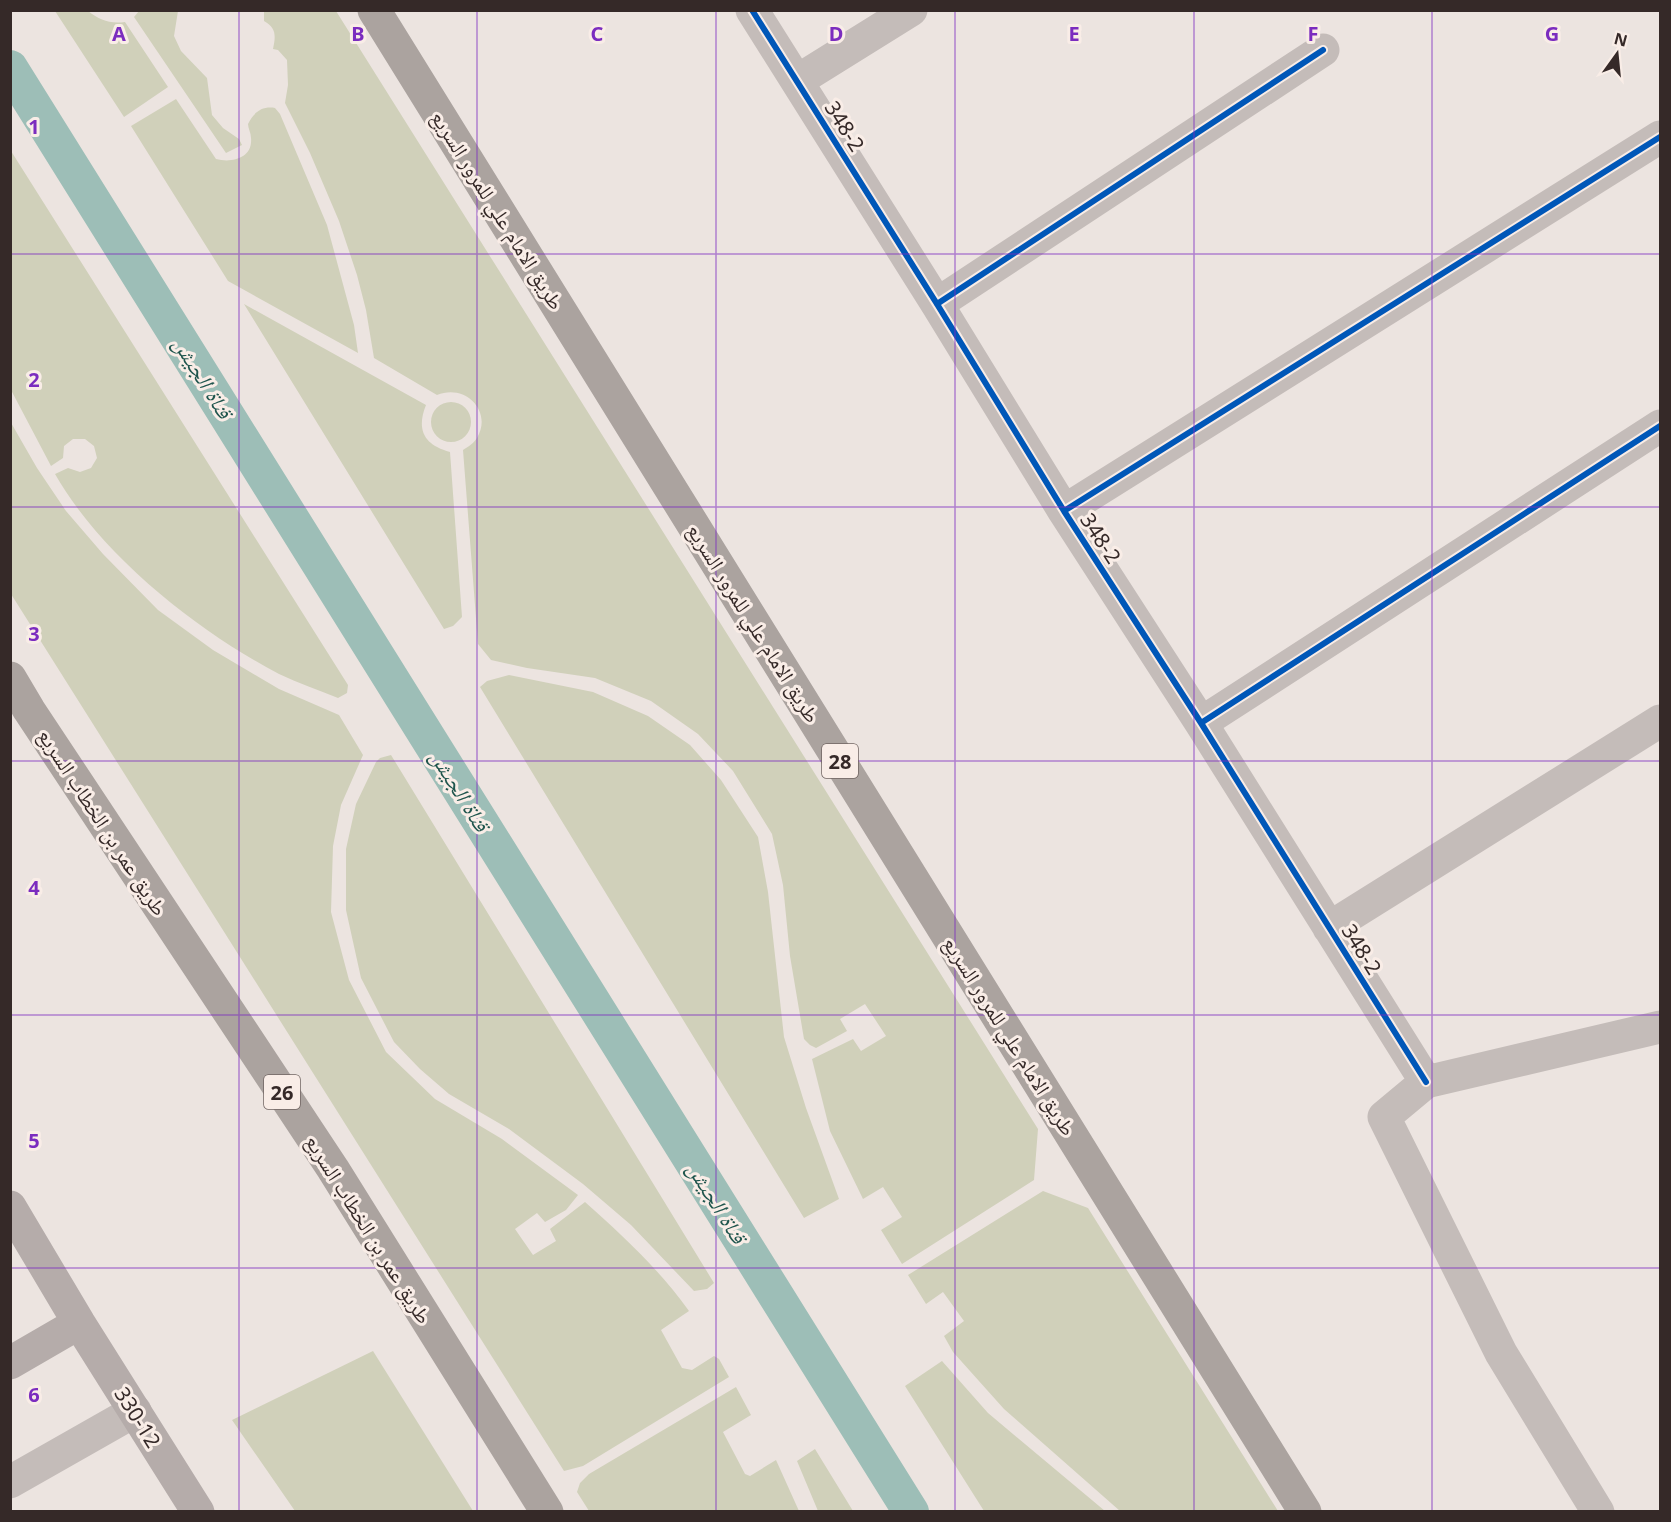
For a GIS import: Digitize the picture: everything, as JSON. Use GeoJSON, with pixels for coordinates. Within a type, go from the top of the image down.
{"type":"FeatureCollection","features":[{"type":"Feature","properties":{"kind":"highway","name":"طريق الامام علي للمرور السريع"},"geometry":{"type":"LineString","coordinates":[[374,10],[1305,1512]]}},
{"type":"Feature","properties":{"kind":"highway","name":"طريق عمر بن الخطاب السريع"},"geometry":{"type":"LineString","coordinates":[[10,678],[20,704],[333,1169],[547,1512]]}},
{"type":"Feature","properties":{"kind":"street","name":"348-2"},"geometry":{"type":"LineString","coordinates":[[752,10],[938,304],[1064,511],[1201,723],[1426,1082]]}},
{"type":"Feature","properties":{"kind":"street"},"geometry":{"type":"LineString","coordinates":[[797,81],[911,10]]}},
{"type":"Feature","properties":{"kind":"street"},"geometry":{"type":"LineString","coordinates":[[938,304],[1323,50]]}},
{"type":"Feature","properties":{"kind":"street"},"geometry":{"type":"LineString","coordinates":[[1064,511],[1660,137]]}},
{"type":"Feature","properties":{"kind":"street"},"geometry":{"type":"LineString","coordinates":[[1201,723],[1660,426]]}},
{"type":"Feature","properties":{"kind":"street"},"geometry":{"type":"LineString","coordinates":[[1329,928],[1660,720]]}},
{"type":"Feature","properties":{"kind":"street"},"geometry":{"type":"LineString","coordinates":[[1598,1512],[1501,1353],[1384,1117],[1426,1082],[1660,1028]]}},
{"type":"Feature","properties":{"kind":"street","name":"330-12"},"geometry":{"type":"LineString","coordinates":[[10,1207],[79,1323],[198,1512]]}},
{"type":"Feature","properties":{"kind":"street"},"geometry":{"type":"LineString","coordinates":[[10,1363],[79,1323]]}},
{"type":"Feature","properties":{"kind":"street"},"geometry":{"type":"LineString","coordinates":[[10,1482],[135,1412]]}},
{"type":"Feature","properties":{"kind":"green space"},"geometry":{"type":"Polygon","coordinates":[[[55,11],[88,11],[105,21],[125,22],[168,87],[124,117],[55,11]]]}},
{"type":"Feature","properties":{"kind":"green space"},"geometry":{"type":"Polygon","coordinates":[[[139,11],[178,11],[174,36],[181,51],[207,78],[212,115],[223,128],[239,139],[242,145],[226,153],[134,17],[139,11]]]}},
{"type":"Feature","properties":{"kind":"green space"},"geometry":{"type":"Polygon","coordinates":[[[264,11],[336,11],[1038,1129],[1034,1180],[902,1264],[881,1230],[902,1217],[883,1187],[863,1199],[830,1131],[812,1059],[853,1039],[861,1051],[886,1036],[865,1004],[840,1019],[847,1031],[816,1048],[804,1039],[790,956],[783,885],[772,834],[733,771],[698,734],[651,701],[595,678],[491,660],[478,644],[463,450],[476,440],[481,428],[479,409],[466,396],[447,392],[437,395],[374,358],[357,275],[339,221],[310,153],[285,103],[288,85],[287,60],[278,50],[273,49],[274,32],[271,26],[264,21],[264,11]]]}},
{"type":"Feature","properties":{"kind":"green space"},"geometry":{"type":"Polygon","coordinates":[[[176,99],[216,159],[222,160],[240,158],[248,151],[251,138],[248,124],[256,113],[262,109],[275,108],[280,114],[327,225],[354,325],[358,353],[228,281],[131,126],[176,99]]]}},
{"type":"Feature","properties":{"kind":"green space"},"geometry":{"type":"Polygon","coordinates":[[[11,151],[348,685],[347,693],[338,698],[279,674],[216,636],[184,613],[124,562],[74,504],[55,474],[68,468],[80,472],[91,468],[97,458],[94,446],[85,439],[73,439],[64,446],[63,458],[51,466],[11,390],[11,151]]]}},
{"type":"Feature","properties":{"kind":"green space"},"geometry":{"type":"Polygon","coordinates":[[[244,304],[426,405],[422,422],[424,435],[434,445],[450,452],[462,617],[453,626],[444,629],[244,304]]]}},
{"type":"Feature","properties":{"kind":"green space"},"geometry":{"type":"Polygon","coordinates":[[[451,402],[459,403],[465,408],[470,414],[470,430],[465,436],[459,441],[451,442],[443,441],[437,436],[432,430],[431,422],[432,414],[437,408],[443,403],[451,402]]]}},
{"type":"Feature","properties":{"kind":"green space"},"geometry":{"type":"Polygon","coordinates":[[[10,421],[37,468],[66,511],[103,554],[158,610],[213,650],[279,689],[339,715],[363,755],[341,805],[333,846],[331,912],[349,980],[386,1052],[435,1099],[502,1139],[578,1195],[566,1210],[545,1222],[537,1213],[515,1229],[533,1255],[556,1241],[550,1229],[585,1202],[653,1267],[689,1311],[661,1330],[682,1368],[692,1370],[714,1356],[719,1359],[729,1377],[583,1466],[564,1471],[11,594],[10,421]]]}},
{"type":"Feature","properties":{"kind":"green space"},"geometry":{"type":"Polygon","coordinates":[[[509,675],[593,692],[648,716],[690,745],[721,780],[758,837],[768,892],[784,1037],[806,1108],[839,1199],[804,1218],[480,687],[487,681],[509,675]]]}},
{"type":"Feature","properties":{"kind":"green space"},"geometry":{"type":"Polygon","coordinates":[[[391,755],[714,1283],[707,1289],[694,1291],[631,1225],[583,1184],[509,1129],[449,1094],[394,1042],[361,978],[346,910],[346,849],[356,804],[376,762],[380,758],[391,755]]]}},
{"type":"Feature","properties":{"kind":"green space"},"geometry":{"type":"Polygon","coordinates":[[[1043,1191],[1088,1208],[1278,1511],[1120,1511],[1004,1409],[953,1352],[944,1336],[964,1321],[943,1292],[926,1304],[908,1275],[1043,1191]]]}},
{"type":"Feature","properties":{"kind":"green space"},"geometry":{"type":"Polygon","coordinates":[[[373,1351],[473,1511],[295,1511],[232,1420],[373,1351]]]}},
{"type":"Feature","properties":{"kind":"green space"},"geometry":{"type":"Polygon","coordinates":[[[942,1361],[988,1413],[1105,1511],[984,1511],[905,1386],[942,1361]]]}},
{"type":"Feature","properties":{"kind":"green space"},"geometry":{"type":"Polygon","coordinates":[[[736,1387],[751,1415],[723,1432],[745,1474],[750,1476],[776,1460],[799,1511],[589,1511],[577,1492],[580,1483],[589,1474],[736,1387]]]}},
{"type":"Feature","properties":{"kind":"green space"},"geometry":{"type":"Polygon","coordinates":[[[815,1449],[853,1511],[818,1511],[797,1461],[815,1449]]]}},
{"type":"Feature","properties":{"kind":"waterway","name":"قناة الجيش"},"geometry":{"type":"LineString","coordinates":[[10,68],[911,1512]]}},
{"type":"Feature","properties":{"kind":"cycle path"},"geometry":{"type":"LineString","coordinates":[[752,10],[1064,511],[1201,723],[1426,1082]]}},
{"type":"Feature","properties":{"kind":"cycle path"},"geometry":{"type":"LineString","coordinates":[[937,304],[1323,50]]}},
{"type":"Feature","properties":{"kind":"cycle path"},"geometry":{"type":"LineString","coordinates":[[1064,511],[1660,137]]}},
{"type":"Feature","properties":{"kind":"cycle path"},"geometry":{"type":"LineString","coordinates":[[1201,723],[1660,426]]}}]}
